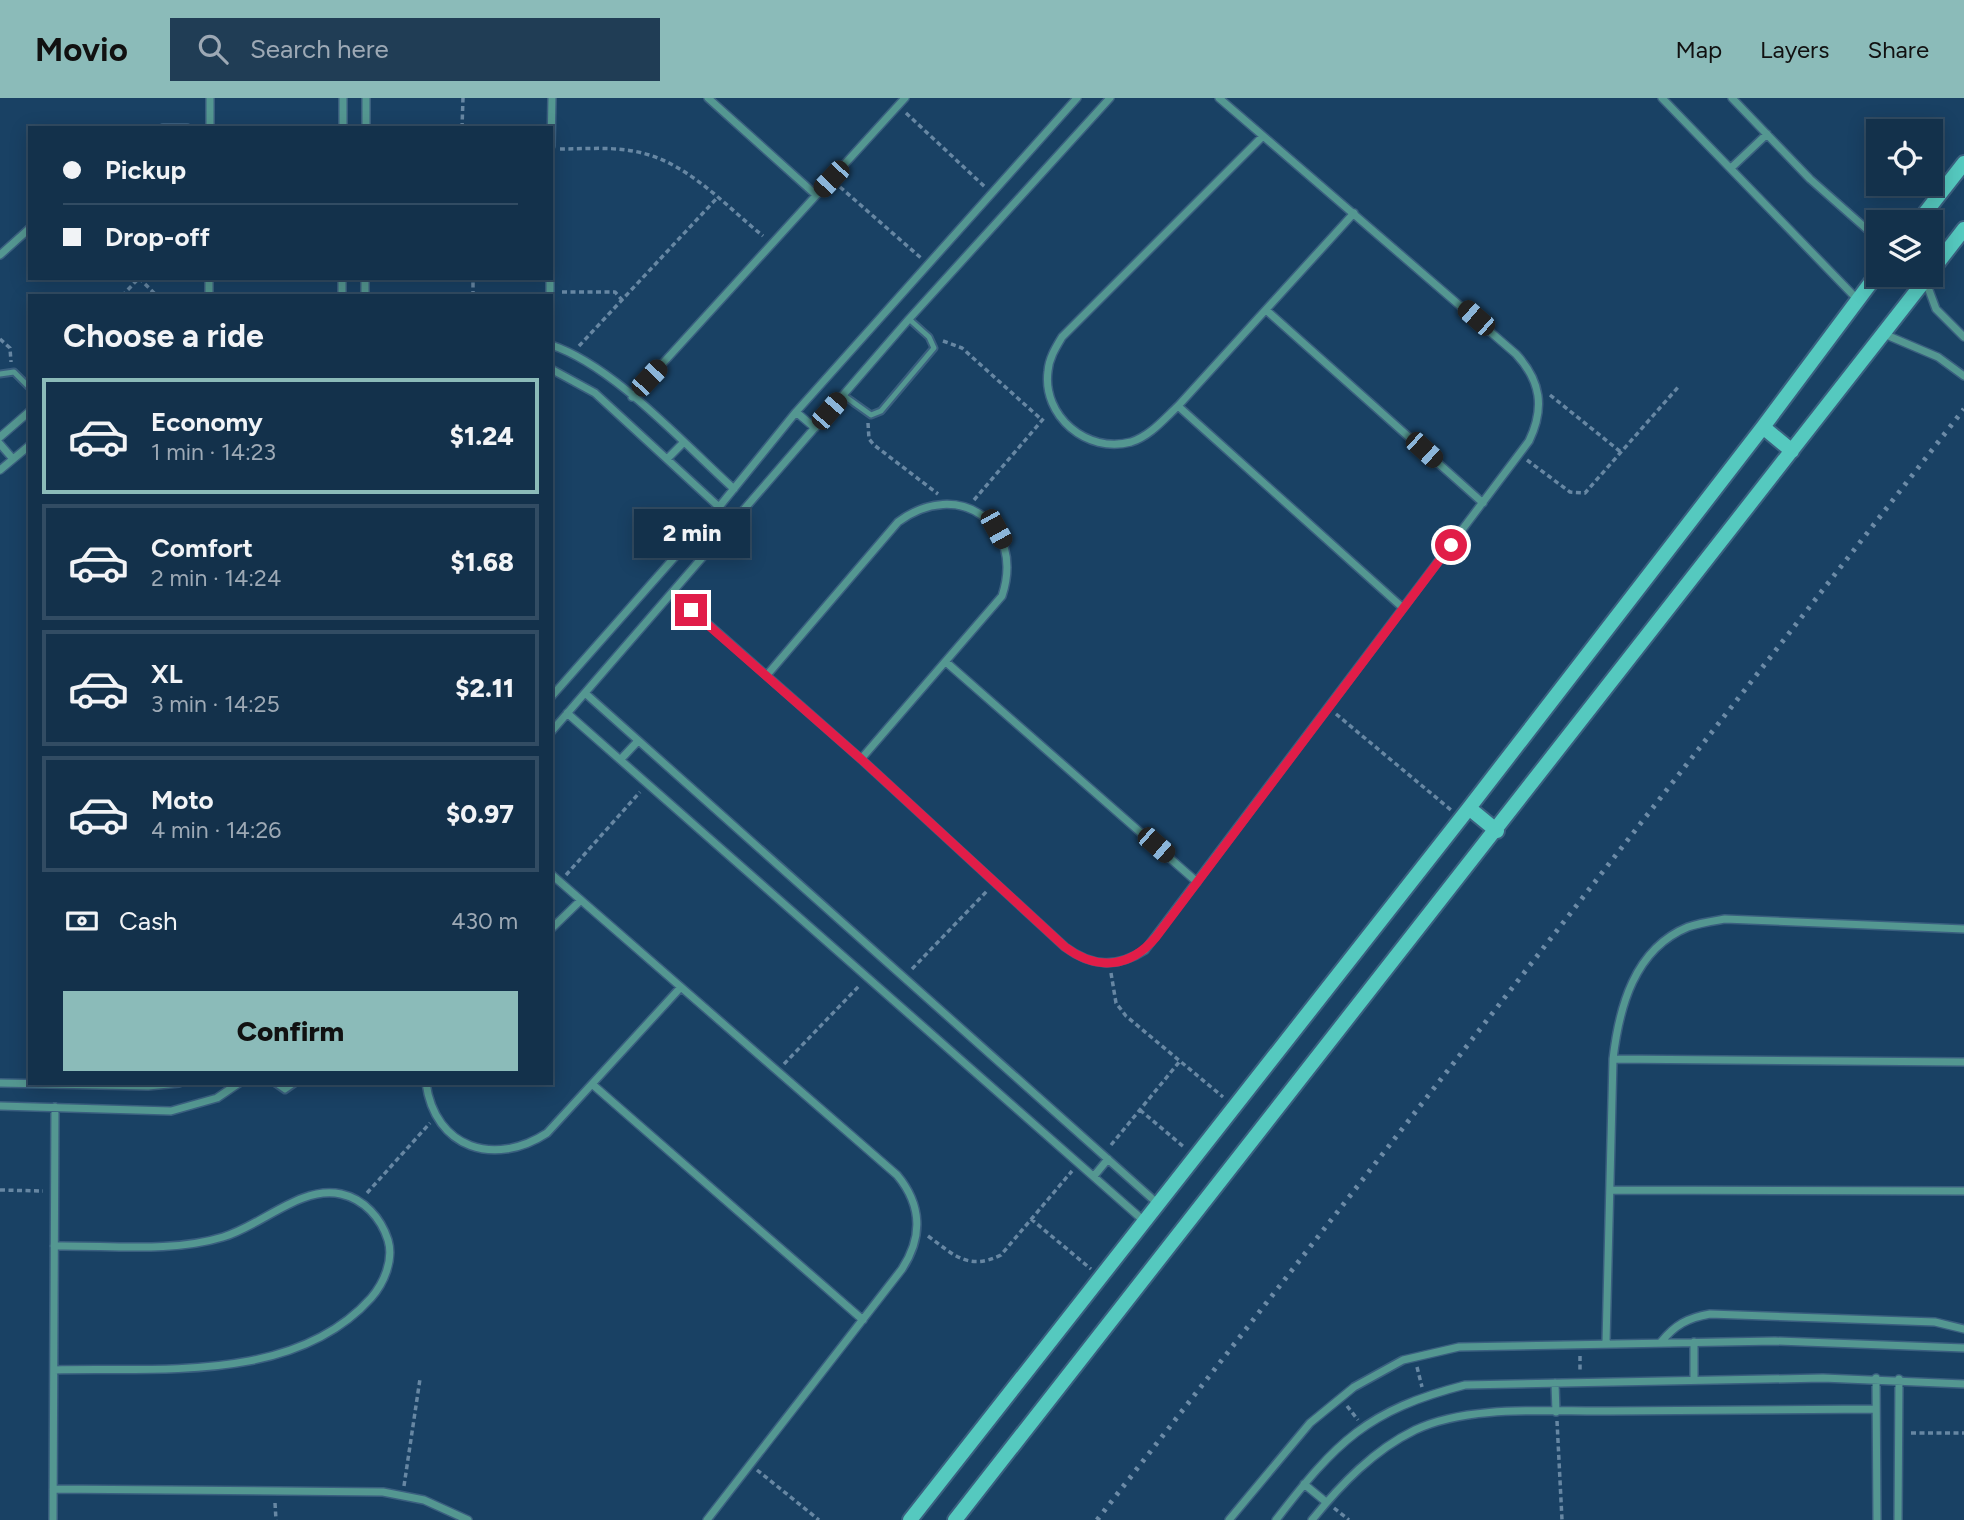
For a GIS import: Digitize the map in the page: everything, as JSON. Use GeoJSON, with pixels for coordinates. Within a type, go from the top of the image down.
{"type":"FeatureCollection","features":[{"type":"Feature","properties":{"kind":"street"},"geometry":{"type":"LineString","coordinates":[[210,98],[210,126]]}},
{"type":"Feature","properties":{"kind":"street"},"geometry":{"type":"LineString","coordinates":[[343,98],[343,126]]}},
{"type":"Feature","properties":{"kind":"street"},"geometry":{"type":"LineString","coordinates":[[366,98],[366,126]]}},
{"type":"Feature","properties":{"kind":"street"},"geometry":{"type":"LineString","coordinates":[[551,126],[552,98]]}},
{"type":"Feature","properties":{"kind":"street"},"geometry":{"type":"LineString","coordinates":[[708,98],[816,195]]}},
{"type":"Feature","properties":{"kind":"street"},"geometry":{"type":"LineString","coordinates":[[632,397],[905,98]]}},
{"type":"Feature","properties":{"kind":"street"},"geometry":{"type":"LineString","coordinates":[[553,695],[719,507],[796,412],[1077,98]]}},
{"type":"Feature","properties":{"kind":"street"},"geometry":{"type":"LineString","coordinates":[[553,730],[909,319],[1110,98]]}},
{"type":"Feature","properties":{"kind":"street"},"geometry":{"type":"LineString","coordinates":[[673,593],[861,759],[994,884],[1080,958],[1096,964],[1114,964],[1130,960],[1145,950],[1519,454],[1537,424],[1540,404],[1537,386],[1529,368],[1516,354],[1219,98]]}},
{"type":"Feature","properties":{"kind":"street"},"geometry":{"type":"LineString","coordinates":[[1662,98],[1857,299]]}},
{"type":"Feature","properties":{"kind":"street"},"geometry":{"type":"LineString","coordinates":[[1732,98],[1866,228]]}},
{"type":"Feature","properties":{"kind":"street"},"geometry":{"type":"LineString","coordinates":[[1731,168],[1767,134]]}},
{"type":"Feature","properties":{"kind":"street"},"geometry":{"type":"LineString","coordinates":[[1262,137],[1062,337],[1053,353],[1048,371],[1048,389],[1054,407],[1064,422],[1078,434],[1095,442],[1113,444],[1132,442],[1148,433],[1178,406],[1354,213]]}},
{"type":"Feature","properties":{"kind":"street"},"geometry":{"type":"LineString","coordinates":[[1927,210],[1964,163]]}},
{"type":"Feature","properties":{"kind":"street"},"geometry":{"type":"LineString","coordinates":[[1943,256],[1964,229]]}},
{"type":"Feature","properties":{"kind":"street"},"geometry":{"type":"LineString","coordinates":[[0,255],[28,230]]}},
{"type":"Feature","properties":{"kind":"street"},"geometry":{"type":"LineString","coordinates":[[910,1520],[1465,813],[1763,428],[1867,287]]}},
{"type":"Feature","properties":{"kind":"street"},"geometry":{"type":"LineString","coordinates":[[955,1520],[1497,831],[1919,287]]}},
{"type":"Feature","properties":{"kind":"street"},"geometry":{"type":"LineString","coordinates":[[1931,287],[1936,309],[1964,337]]}},
{"type":"Feature","properties":{"kind":"street"},"geometry":{"type":"LineString","coordinates":[[1266,310],[1483,503]]}},
{"type":"Feature","properties":{"kind":"street"},"geometry":{"type":"LineString","coordinates":[[1883,333],[1929,353],[1964,376]]}},
{"type":"Feature","properties":{"kind":"street"},"geometry":{"type":"LineString","coordinates":[[553,346],[594,365],[734,489]]}},
{"type":"Feature","properties":{"kind":"street"},"geometry":{"type":"LineString","coordinates":[[553,370],[588,388],[719,507]]}},
{"type":"Feature","properties":{"kind":"street"},"geometry":{"type":"LineString","coordinates":[[1178,406],[1403,608]]}},
{"type":"Feature","properties":{"kind":"street"},"geometry":{"type":"LineString","coordinates":[[796,412],[815,428]]}},
{"type":"Feature","properties":{"kind":"street"},"geometry":{"type":"LineString","coordinates":[[0,437],[28,413]]}},
{"type":"Feature","properties":{"kind":"street"},"geometry":{"type":"LineString","coordinates":[[1763,428],[1792,451]]}},
{"type":"Feature","properties":{"kind":"street"},"geometry":{"type":"LineString","coordinates":[[667,459],[683,443]]}},
{"type":"Feature","properties":{"kind":"street"},"geometry":{"type":"LineString","coordinates":[[0,444],[13,459]]}},
{"type":"Feature","properties":{"kind":"street"},"geometry":{"type":"LineString","coordinates":[[0,470],[28,447]]}},
{"type":"Feature","properties":{"kind":"street"},"geometry":{"type":"LineString","coordinates":[[767,675],[898,522],[913,511],[930,504],[949,503],[968,507],[984,516],[1005,545],[1008,579],[993,611],[861,759]]}},
{"type":"Feature","properties":{"kind":"street"},"geometry":{"type":"LineString","coordinates":[[946,663],[1198,882]]}},
{"type":"Feature","properties":{"kind":"street"},"geometry":{"type":"LineString","coordinates":[[585,693],[1157,1203]]}},
{"type":"Feature","properties":{"kind":"street"},"geometry":{"type":"LineString","coordinates":[[568,713],[1144,1221]]}},
{"type":"Feature","properties":{"kind":"street"},"geometry":{"type":"LineString","coordinates":[[621,759],[637,742]]}},
{"type":"Feature","properties":{"kind":"street"},"geometry":{"type":"LineString","coordinates":[[1465,813],[1497,831]]}},
{"type":"Feature","properties":{"kind":"street"},"geometry":{"type":"LineString","coordinates":[[553,876],[897,1175],[913,1200],[918,1228],[910,1256],[707,1520]]}},
{"type":"Feature","properties":{"kind":"street"},"geometry":{"type":"LineString","coordinates":[[553,927],[581,900]]}},
{"type":"Feature","properties":{"kind":"street"},"geometry":{"type":"LineString","coordinates":[[1606,1343],[1613,1059],[1617,1026],[1631,981],[1654,949],[1687,928],[1725,919],[1964,929]]}},
{"type":"Feature","properties":{"kind":"street"},"geometry":{"type":"LineString","coordinates":[[427,1085],[436,1117],[449,1133],[467,1145],[487,1151],[509,1151],[529,1145],[547,1133],[681,987]]}},
{"type":"Feature","properties":{"kind":"street"},"geometry":{"type":"LineString","coordinates":[[1613,1059],[1964,1062]]}},
{"type":"Feature","properties":{"kind":"street"},"geometry":{"type":"LineString","coordinates":[[0,1083],[28,1084]]}},
{"type":"Feature","properties":{"kind":"street"},"geometry":{"type":"LineString","coordinates":[[592,1084],[863,1320]]}},
{"type":"Feature","properties":{"kind":"street"},"geometry":{"type":"LineString","coordinates":[[99,1085],[158,1085]]}},
{"type":"Feature","properties":{"kind":"street"},"geometry":{"type":"LineString","coordinates":[[0,1105],[171,1111],[218,1098],[236,1085]]}},
{"type":"Feature","properties":{"kind":"street"},"geometry":{"type":"LineString","coordinates":[[53,1520],[55,1107]]}},
{"type":"Feature","properties":{"kind":"street"},"geometry":{"type":"LineString","coordinates":[[1094,1176],[1105,1157]]}},
{"type":"Feature","properties":{"kind":"street"},"geometry":{"type":"LineString","coordinates":[[1610,1190],[1964,1191]]}},
{"type":"Feature","properties":{"kind":"street"},"geometry":{"type":"LineString","coordinates":[[54,1246],[194,1243],[249,1228],[319,1193],[340,1194],[360,1201],[379,1219],[389,1242],[388,1267],[378,1290],[363,1307],[314,1339],[259,1359],[230,1364],[54,1370]]}},
{"type":"Feature","properties":{"kind":"street"},"geometry":{"type":"LineString","coordinates":[[1661,1342],[1673,1327],[1690,1317],[1710,1314],[1935,1322],[1964,1329]]}},
{"type":"Feature","properties":{"kind":"street"},"geometry":{"type":"LineString","coordinates":[[1229,1520],[1310,1423],[1341,1398],[1403,1360],[1414,1357],[1458,1347],[1580,1343],[1775,1341],[1964,1348]]}},
{"type":"Feature","properties":{"kind":"street"},"geometry":{"type":"LineString","coordinates":[[1694,1342],[1694,1380]]}},
{"type":"Feature","properties":{"kind":"street"},"geometry":{"type":"LineString","coordinates":[[1876,1378],[1877,1520]]}},
{"type":"Feature","properties":{"kind":"street"},"geometry":{"type":"LineString","coordinates":[[1276,1520],[1340,1444],[1363,1427],[1425,1395],[1465,1385],[1876,1378],[1964,1384]]}},
{"type":"Feature","properties":{"kind":"street"},"geometry":{"type":"LineString","coordinates":[[1898,1520],[1899,1379]]}},
{"type":"Feature","properties":{"kind":"street"},"geometry":{"type":"LineString","coordinates":[[1555,1383],[1556,1412]]}},
{"type":"Feature","properties":{"kind":"street"},"geometry":{"type":"LineString","coordinates":[[1312,1520],[1326,1502],[1383,1448],[1417,1429],[1454,1417],[1556,1412],[1876,1409]]}},
{"type":"Feature","properties":{"kind":"street"},"geometry":{"type":"LineString","coordinates":[[1304,1484],[1326,1502]]}},
{"type":"Feature","properties":{"kind":"street"},"geometry":{"type":"LineString","coordinates":[[54,1489],[403,1495],[444,1507],[468,1520]]}},
{"type":"Feature","properties":{"kind":"lane"},"geometry":{"type":"LineString","coordinates":[[844,395],[871,415],[881,411],[914,373],[930,354],[933,342],[909,319]]}},
{"type":"Feature","properties":{"kind":"lane"},"geometry":{"type":"LineString","coordinates":[[0,373],[8,371],[28,386]]}},
{"type":"Feature","properties":{"kind":"path"},"geometry":{"type":"LineString","coordinates":[[462,126],[463,98]]}},
{"type":"Feature","properties":{"kind":"path"},"geometry":{"type":"LineString","coordinates":[[898,106],[991,193]]}},
{"type":"Feature","properties":{"kind":"path"},"geometry":{"type":"LineString","coordinates":[[553,148],[623,149],[643,153],[679,168],[772,244]]}},
{"type":"Feature","properties":{"kind":"path"},"geometry":{"type":"LineString","coordinates":[[831,179],[928,264]]}},
{"type":"Feature","properties":{"kind":"path"},"geometry":{"type":"LineString","coordinates":[[573,353],[717,198]]}},
{"type":"Feature","properties":{"kind":"path"},"geometry":{"type":"LineString","coordinates":[[123,294],[137,280]]}},
{"type":"Feature","properties":{"kind":"path"},"geometry":{"type":"LineString","coordinates":[[141,280],[155,294]]}},
{"type":"Feature","properties":{"kind":"path"},"geometry":{"type":"LineString","coordinates":[[550,294],[615,292],[622,300]]}},
{"type":"Feature","properties":{"kind":"path"},"geometry":{"type":"LineString","coordinates":[[0,339],[10,348],[8,371]]}},
{"type":"Feature","properties":{"kind":"path"},"geometry":{"type":"LineString","coordinates":[[933,342],[949,341],[962,348],[1042,420]]}},
{"type":"Feature","properties":{"kind":"path"},"geometry":{"type":"LineString","coordinates":[[1519,454],[1577,495],[1591,489],[1680,385]]}},
{"type":"Feature","properties":{"kind":"path"},"geometry":{"type":"LineString","coordinates":[[1537,386],[1622,453]]}},
{"type":"Feature","properties":{"kind":"path"},"geometry":{"type":"LineString","coordinates":[[968,507],[1054,407]]}},
{"type":"Feature","properties":{"kind":"path"},"geometry":{"type":"LineString","coordinates":[[871,415],[867,429],[874,445],[949,503]]}},
{"type":"Feature","properties":{"kind":"path"},"geometry":{"type":"LineString","coordinates":[[1329,707],[1465,813]]}},
{"type":"Feature","properties":{"kind":"path"},"geometry":{"type":"LineString","coordinates":[[560,882],[648,782]]}},
{"type":"Feature","properties":{"kind":"path"},"geometry":{"type":"LineString","coordinates":[[904,978],[994,884]]}},
{"type":"Feature","properties":{"kind":"path"},"geometry":{"type":"LineString","coordinates":[[1114,964],[1110,975],[1116,1003],[1126,1016],[1234,1106]]}},
{"type":"Feature","properties":{"kind":"path"},"geometry":{"type":"LineString","coordinates":[[778,1071],[868,977]]}},
{"type":"Feature","properties":{"kind":"path"},"geometry":{"type":"LineString","coordinates":[[1105,1157],[1180,1061]]}},
{"type":"Feature","properties":{"kind":"path"},"geometry":{"type":"LineString","coordinates":[[1140,1110],[1195,1156]]}},
{"type":"Feature","properties":{"kind":"path"},"geometry":{"type":"LineString","coordinates":[[360,1201],[436,1117]]}},
{"type":"Feature","properties":{"kind":"path"},"geometry":{"type":"LineString","coordinates":[[918,1228],[956,1256],[970,1262],[986,1262],[1001,1255],[1078,1163]]}},
{"type":"Feature","properties":{"kind":"path"},"geometry":{"type":"LineString","coordinates":[[0,1190],[54,1192]]}},
{"type":"Feature","properties":{"kind":"path"},"geometry":{"type":"LineString","coordinates":[[1031,1219],[1101,1276]]}},
{"type":"Feature","properties":{"kind":"path"},"geometry":{"type":"LineString","coordinates":[[1580,1343],[1581,1382]]}},
{"type":"Feature","properties":{"kind":"path"},"geometry":{"type":"LineString","coordinates":[[1414,1357],[1425,1395]]}},
{"type":"Feature","properties":{"kind":"path"},"geometry":{"type":"LineString","coordinates":[[403,1495],[420,1379]]}},
{"type":"Feature","properties":{"kind":"path"},"geometry":{"type":"LineString","coordinates":[[1341,1398],[1363,1427]]}},
{"type":"Feature","properties":{"kind":"path"},"geometry":{"type":"LineString","coordinates":[[1556,1412],[1562,1520]]}},
{"type":"Feature","properties":{"kind":"path"},"geometry":{"type":"LineString","coordinates":[[1898,1432],[1964,1433]]}},
{"type":"Feature","properties":{"kind":"path"},"geometry":{"type":"LineString","coordinates":[[750,1464],[819,1520]]}},
{"type":"Feature","properties":{"kind":"path"},"geometry":{"type":"LineString","coordinates":[[275,1491],[276,1520]]}},
{"type":"Feature","properties":{"kind":"railway"},"geometry":{"type":"LineString","coordinates":[[1097,1520],[1964,409]]}},
{"type":"Feature","properties":{"kind":"route"},"geometry":{"type":"LineString","coordinates":[[691,610],[861,759],[1065,947],[1080,958],[1096,964],[1114,964],[1130,960],[1145,950],[1156,937],[1451,545]]}}]}
